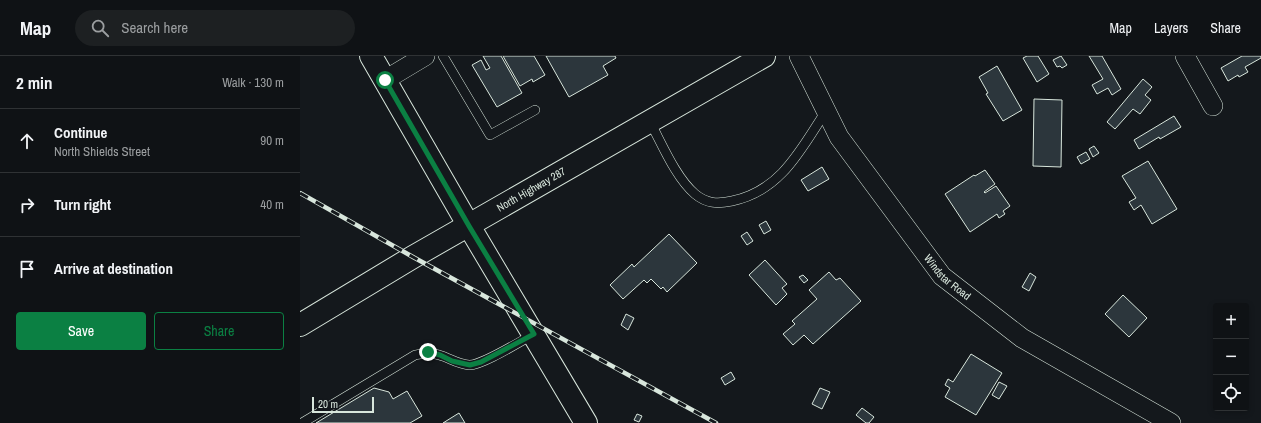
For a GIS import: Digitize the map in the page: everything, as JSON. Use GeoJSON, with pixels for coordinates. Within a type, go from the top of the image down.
{"type":"FeatureCollection","features":[{"type":"Feature","properties":{"kind":"main road"},"geometry":{"type":"LineString","coordinates":[[371,56],[469,226],[586,423]]}},
{"type":"Feature","properties":{"kind":"main road","name":"North Highway 287"},"geometry":{"type":"LineString","coordinates":[[300,325],[413,257],[764,56]]}},
{"type":"Feature","properties":{"kind":"street"},"geometry":{"type":"LineString","coordinates":[[385,80],[425,56]]}},
{"type":"Feature","properties":{"kind":"street","name":"Windstar Road"},"geometry":{"type":"LineString","coordinates":[[799,56],[839,137],[942,276],[1022,338],[1171,423]]}},
{"type":"Feature","properties":{"kind":"street"},"geometry":{"type":"LineString","coordinates":[[1185,56],[1213,106]]}},
{"type":"Feature","properties":{"kind":"lane"},"geometry":{"type":"LineString","coordinates":[[443,56],[490,135],[535,110]]}},
{"type":"Feature","properties":{"kind":"lane"},"geometry":{"type":"LineString","coordinates":[[650,122],[680,178],[695,194],[708,202],[722,203],[746,198],[774,182],[795,160],[826,111]]}},
{"type":"Feature","properties":{"kind":"lane"},"geometry":{"type":"LineString","coordinates":[[302,423],[415,355],[428,352],[440,355],[452,361],[470,365],[481,362],[534,334]]}},
{"type":"Feature","properties":{"kind":"building"},"geometry":{"type":"Polygon","coordinates":[[[483,56],[501,56],[522,93],[497,107],[472,65],[481,60],[486,70],[490,68],[483,56]]]}},
{"type":"Feature","properties":{"kind":"building"},"geometry":{"type":"Polygon","coordinates":[[[503,56],[534,56],[545,75],[533,82],[532,79],[520,86],[503,56]]]}},
{"type":"Feature","properties":{"kind":"building"},"geometry":{"type":"Polygon","coordinates":[[[546,56],[615,56],[616,58],[603,66],[608,75],[569,97],[546,56]]]}},
{"type":"Feature","properties":{"kind":"building"},"geometry":{"type":"Polygon","coordinates":[[[1027,56],[1038,56],[1049,74],[1037,82],[1023,58],[1027,56]]]}},
{"type":"Feature","properties":{"kind":"building"},"geometry":{"type":"Polygon","coordinates":[[[1061,56],[1067,65],[1062,68],[1060,66],[1057,67],[1053,60],[1061,56]]]}},
{"type":"Feature","properties":{"kind":"building"},"geometry":{"type":"Polygon","coordinates":[[[1089,56],[1102,56],[1121,89],[1112,95],[1108,88],[1097,94],[1092,85],[1103,79],[1089,56]]]}},
{"type":"Feature","properties":{"kind":"building"},"geometry":{"type":"Polygon","coordinates":[[[1242,56],[1261,56],[1261,58],[1245,67],[1248,72],[1239,77],[1238,75],[1228,81],[1221,68],[1242,56]]]}},
{"type":"Feature","properties":{"kind":"building"},"geometry":{"type":"Polygon","coordinates":[[[997,66],[1022,110],[1003,121],[986,94],[988,93],[979,77],[997,66]]]}},
{"type":"Feature","properties":{"kind":"building"},"geometry":{"type":"Polygon","coordinates":[[[1143,79],[1152,87],[1145,95],[1151,100],[1140,114],[1133,109],[1115,129],[1107,122],[1143,79]]]}},
{"type":"Feature","properties":{"kind":"building"},"geometry":{"type":"Polygon","coordinates":[[[1034,99],[1062,100],[1061,167],[1033,166],[1034,99]]]}},
{"type":"Feature","properties":{"kind":"building"},"geometry":{"type":"Polygon","coordinates":[[[1174,116],[1181,127],[1160,139],[1159,137],[1139,149],[1134,140],[1174,116]]]}},
{"type":"Feature","properties":{"kind":"building"},"geometry":{"type":"Polygon","coordinates":[[[1094,146],[1099,153],[1093,157],[1089,149],[1094,146]]]}},
{"type":"Feature","properties":{"kind":"building"},"geometry":{"type":"Polygon","coordinates":[[[1086,152],[1090,159],[1081,164],[1077,157],[1086,152]]]}},
{"type":"Feature","properties":{"kind":"building"},"geometry":{"type":"Polygon","coordinates":[[[1148,161],[1177,209],[1152,224],[1141,205],[1134,210],[1129,202],[1136,198],[1122,176],[1148,161]]]}},
{"type":"Feature","properties":{"kind":"building"},"geometry":{"type":"Polygon","coordinates":[[[822,167],[829,179],[808,191],[801,180],[822,167]]]}},
{"type":"Feature","properties":{"kind":"building"},"geometry":{"type":"Polygon","coordinates":[[[985,170],[995,184],[984,192],[985,193],[996,186],[1010,206],[1003,211],[1005,214],[999,218],[997,214],[970,232],[945,194],[974,175],[975,176],[985,170]]]}},
{"type":"Feature","properties":{"kind":"building"},"geometry":{"type":"Polygon","coordinates":[[[766,221],[771,230],[764,234],[759,225],[766,221]]]}},
{"type":"Feature","properties":{"kind":"building"},"geometry":{"type":"Polygon","coordinates":[[[747,232],[753,241],[747,245],[741,236],[747,232]]]}},
{"type":"Feature","properties":{"kind":"building"},"geometry":{"type":"Polygon","coordinates":[[[669,234],[697,263],[667,292],[663,287],[661,289],[651,279],[647,283],[644,280],[623,299],[610,285],[632,264],[634,267],[669,234]]]}},
{"type":"Feature","properties":{"kind":"building"},"geometry":{"type":"Polygon","coordinates":[[[765,260],[787,284],[782,288],[787,294],[776,305],[749,275],[765,260]]]}},
{"type":"Feature","properties":{"kind":"building"},"geometry":{"type":"Polygon","coordinates":[[[829,272],[836,280],[840,278],[861,301],[813,344],[804,335],[793,345],[783,334],[795,324],[792,321],[817,299],[809,290],[829,272]]]}},
{"type":"Feature","properties":{"kind":"building"},"geometry":{"type":"Polygon","coordinates":[[[1030,273],[1036,277],[1029,291],[1022,287],[1030,273]]]}},
{"type":"Feature","properties":{"kind":"building"},"geometry":{"type":"Polygon","coordinates":[[[803,275],[808,280],[804,283],[799,277],[803,275]]]}},
{"type":"Feature","properties":{"kind":"building"},"geometry":{"type":"Polygon","coordinates":[[[1123,295],[1147,318],[1129,337],[1105,314],[1123,295]]]}},
{"type":"Feature","properties":{"kind":"building"},"geometry":{"type":"Polygon","coordinates":[[[626,314],[634,318],[628,330],[621,325],[626,314]]]}},
{"type":"Feature","properties":{"kind":"building"},"geometry":{"type":"Polygon","coordinates":[[[971,354],[1002,373],[976,415],[945,397],[950,388],[945,385],[948,379],[953,382],[971,354]]]}},
{"type":"Feature","properties":{"kind":"building"},"geometry":{"type":"Polygon","coordinates":[[[731,372],[735,379],[725,385],[721,378],[731,372]]]}},
{"type":"Feature","properties":{"kind":"building"},"geometry":{"type":"Polygon","coordinates":[[[999,382],[1007,386],[999,399],[992,395],[999,382]]]}},
{"type":"Feature","properties":{"kind":"building"},"geometry":{"type":"Polygon","coordinates":[[[374,388],[389,392],[393,399],[407,391],[422,416],[410,423],[316,423],[374,388]]]}},
{"type":"Feature","properties":{"kind":"building"},"geometry":{"type":"Polygon","coordinates":[[[820,388],[830,392],[822,409],[812,404],[820,388]]]}},
{"type":"Feature","properties":{"kind":"building"},"geometry":{"type":"Polygon","coordinates":[[[862,408],[874,417],[869,423],[866,423],[856,415],[862,408]]]}},
{"type":"Feature","properties":{"kind":"building"},"geometry":{"type":"Polygon","coordinates":[[[459,413],[465,423],[443,423],[459,413]]]}},
{"type":"Feature","properties":{"kind":"building"},"geometry":{"type":"Polygon","coordinates":[[[637,414],[642,416],[639,422],[634,420],[637,414]]]}},
{"type":"Feature","properties":{"kind":"railway"},"geometry":{"type":"LineString","coordinates":[[300,193],[413,257],[716,423]]}},
{"type":"Feature","properties":{"kind":"route"},"geometry":{"type":"LineString","coordinates":[[385,80],[469,226],[534,334],[481,362],[470,365],[452,361],[440,355],[428,352]]}}]}
